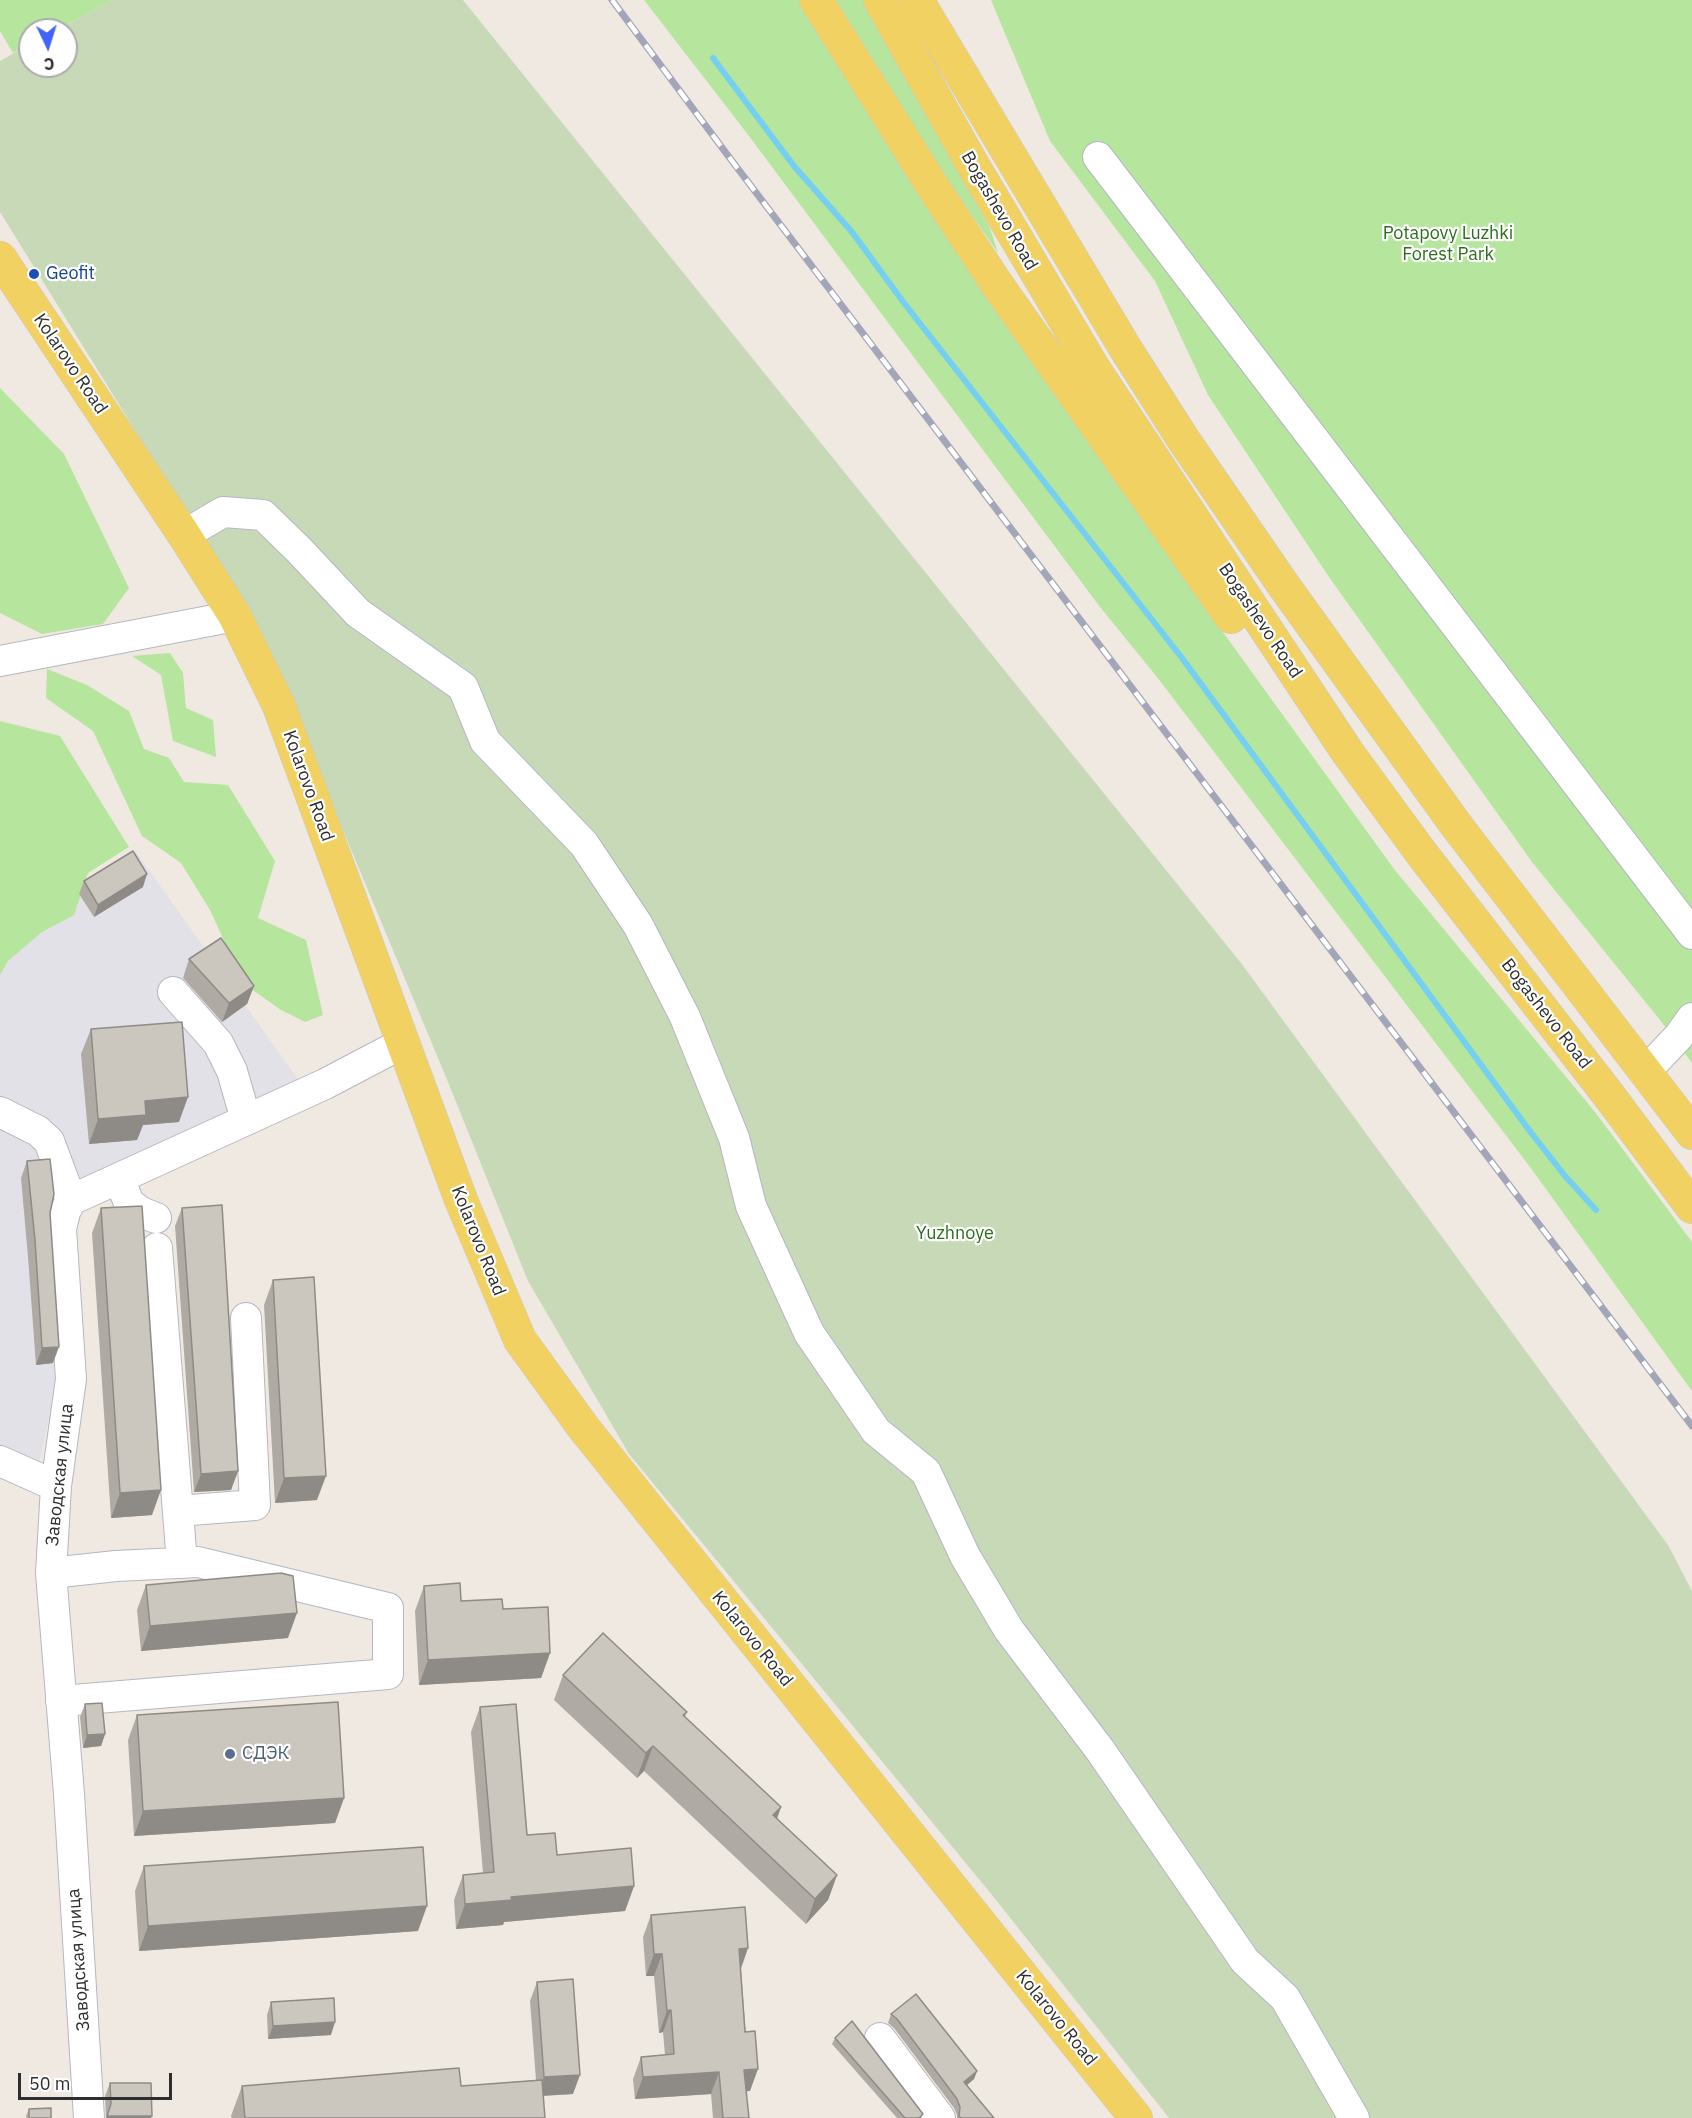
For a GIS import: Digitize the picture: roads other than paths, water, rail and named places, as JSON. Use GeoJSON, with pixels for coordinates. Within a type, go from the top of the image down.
{"type":"FeatureCollection","features":[{"type":"Feature","properties":{"kind":"main road"},"geometry":{"type":"LineString","coordinates":[[816,0],[984,264],[1115,453],[1233,620],[1285,684],[1348,753]]}},
{"type":"Feature","properties":{"kind":"main road","name":"Bogashevo Road"},"geometry":{"type":"LineString","coordinates":[[880,0],[968,157],[1088,359],[1348,753],[1422,854],[1610,1097],[1692,1208]]}},
{"type":"Feature","properties":{"kind":"main road","name":"Bogashevo Road"},"geometry":{"type":"LineString","coordinates":[[917,0],[1133,361],[1183,439],[1284,586],[1456,825],[1692,1133]]}},
{"type":"Feature","properties":{"kind":"main road"},"geometry":{"type":"LineString","coordinates":[[939,0],[955,44],[1010,154]]}},
{"type":"Feature","properties":{"kind":"main road","name":"Kolarovo Road"},"geometry":{"type":"LineString","coordinates":[[0,258],[184,535],[235,616],[279,705],[465,1210],[520,1340],[583,1427],[1136,2118]]}},
{"type":"Feature","properties":{"kind":"street"},"geometry":{"type":"LineString","coordinates":[[1098,157],[1692,934]]}},
{"type":"Feature","properties":{"kind":"street"},"geometry":{"type":"LineString","coordinates":[[184,535],[223,512],[262,515],[299,550],[358,613],[463,687],[485,741],[584,844],[638,925],[685,1017],[734,1138],[750,1206],[809,1333],[876,1431],[926,1472],[965,1556],[1009,1630],[1100,1750],[1245,1961],[1285,1998],[1354,2118]]}},
{"type":"Feature","properties":{"kind":"street"},"geometry":{"type":"LineString","coordinates":[[0,661],[235,616]]}},
{"type":"Feature","properties":{"kind":"street"},"geometry":{"type":"LineString","coordinates":[[173,992],[218,1043],[232,1071],[246,1120]]}},
{"type":"Feature","properties":{"kind":"street"},"geometry":{"type":"LineString","coordinates":[[1646,1071],[1679,1036],[1692,1018]]}},
{"type":"Feature","properties":{"kind":"street"},"geometry":{"type":"LineString","coordinates":[[0,1112],[38,1131],[49,1141],[71,1200],[325,1084],[403,1043]]}},
{"type":"Feature","properties":{"kind":"street"},"geometry":{"type":"LineString","coordinates":[[120,1178],[129,1203],[141,1212],[156,1218]]}},
{"type":"Feature","properties":{"kind":"street","name":"Заводская улица"},"geometry":{"type":"LineString","coordinates":[[71,1200],[61,1229],[71,1379],[56,1486],[51,1573],[62,1701],[89,2118]]}},
{"type":"Feature","properties":{"kind":"street"},"geometry":{"type":"LineString","coordinates":[[157,1248],[182,1563]]}},
{"type":"Feature","properties":{"kind":"street"},"geometry":{"type":"LineString","coordinates":[[178,1511],[255,1505],[246,1318]]}},
{"type":"Feature","properties":{"kind":"street"},"geometry":{"type":"LineString","coordinates":[[0,1461],[56,1486]]}},
{"type":"Feature","properties":{"kind":"street"},"geometry":{"type":"LineString","coordinates":[[51,1573],[116,1566],[198,1562],[388,1608],[388,1674],[62,1701]]}},
{"type":"Feature","properties":{"kind":"street"},"geometry":{"type":"LineString","coordinates":[[880,2038],[940,2118]]}},
{"type":"Feature","properties":{"kind":"waterway"},"geometry":{"type":"LineString","coordinates":[[713,58],[794,166],[852,232],[904,303],[1182,658],[1529,1130],[1565,1176],[1596,1210]]}},
{"type":"Feature","properties":{"kind":"railway"},"geometry":{"type":"LineString","coordinates":[[612,0],[1692,1426]]}},
{"type":"Feature","properties":{"kind":"place","name":"Geofit"},"geometry":{"type":"Point","coordinates":[34,274]}},
{"type":"Feature","properties":{"kind":"place","name":"СДЭК"},"geometry":{"type":"Point","coordinates":[230,1754]}},
{"type":"Feature","properties":{"kind":"park label","name":"Potapovy Luzhki Forest Park"},"geometry":{"type":"Point","coordinates":[1448,244]}},
{"type":"Feature","properties":{"kind":"park label","name":"Yuzhnoye"},"geometry":{"type":"Point","coordinates":[955,1234]}}]}
